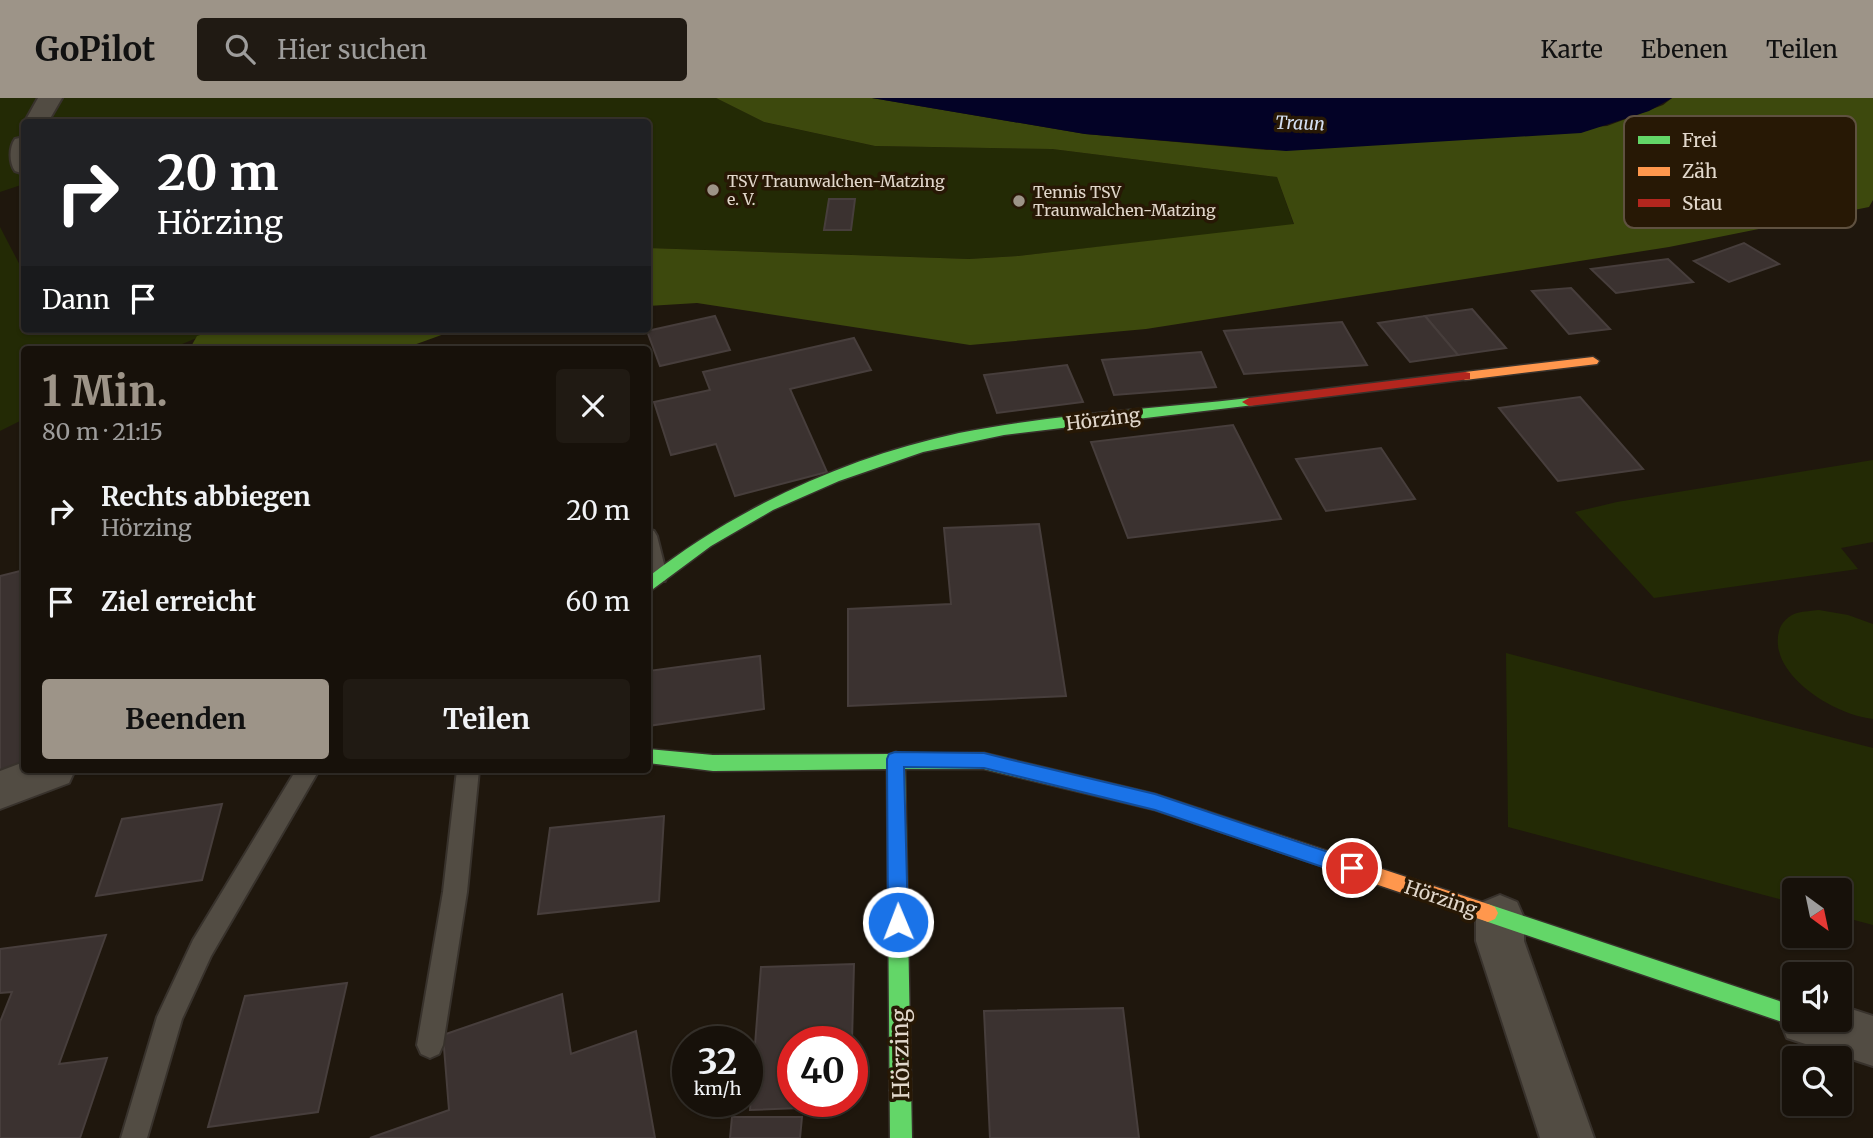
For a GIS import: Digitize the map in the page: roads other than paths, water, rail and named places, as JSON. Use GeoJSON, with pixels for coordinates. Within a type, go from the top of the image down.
{"type":"FeatureCollection","features":[{"type":"Feature","properties":{"kind":"street"},"geometry":{"type":"LineString","coordinates":[[38,119],[50,98]]}},
{"type":"Feature","properties":{"kind":"street","name":"Hörzing"},"geometry":{"type":"LineString","coordinates":[[653,581],[701,543],[746,518],[837,476],[905,451],[967,436],[1593,361]]}},
{"type":"Feature","properties":{"kind":"street","name":"Hörzing"},"geometry":{"type":"LineString","coordinates":[[651,756],[713,763],[895,759],[984,761],[1155,802],[1782,1012]]}},
{"type":"Feature","properties":{"kind":"street","name":"Hörzing"},"geometry":{"type":"LineString","coordinates":[[895,759],[901,1138]]}},
{"type":"Feature","properties":{"kind":"street"},"geometry":{"type":"LineString","coordinates":[[0,790],[46,773]]}},
{"type":"Feature","properties":{"kind":"street","name":"Hörzing"},"geometry":{"type":"LineString","coordinates":[[1500,918],[1500,941],[1567,1138]]}},
{"type":"Feature","properties":{"kind":"street"},"geometry":{"type":"LineString","coordinates":[[1844,1032],[1873,1041]]}},
{"type":"Feature","properties":{"kind":"lane"},"geometry":{"type":"LineString","coordinates":[[651,563],[653,581]]}},
{"type":"Feature","properties":{"kind":"lane"},"geometry":{"type":"LineString","coordinates":[[134,1138],[170,1017],[202,948],[305,773]]}},
{"type":"Feature","properties":{"kind":"lane"},"geometry":{"type":"LineString","coordinates":[[430,1045],[455,892],[468,773]]}},
{"type":"Feature","properties":{"kind":"water","name":"Traun"},"geometry":{"type":"Polygon","coordinates":[[[872,98],[1672,98],[1649,111],[1624,116],[1624,119],[1581,133],[1286,151],[1085,134],[872,98]]]}},
{"type":"Feature","properties":{"kind":"place","name":"TSV Traunwalchen-Matzing e. V."},"geometry":{"type":"Point","coordinates":[713,190]}},
{"type":"Feature","properties":{"kind":"place","name":"Tennis TSV Traunwalchen-Matzing"},"geometry":{"type":"Point","coordinates":[1019,201]}}]}
